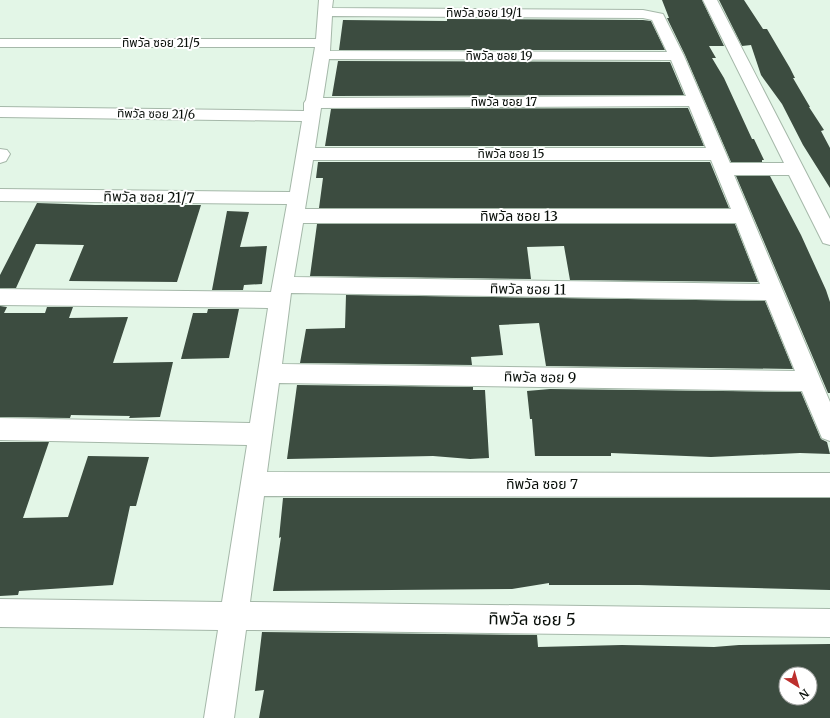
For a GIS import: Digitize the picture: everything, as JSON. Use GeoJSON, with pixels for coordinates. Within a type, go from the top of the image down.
{"type":"FeatureCollection","features":[{"type":"Feature","properties":{"kind":"street"},"geometry":{"type":"LineString","coordinates":[[637,0],[643,14],[653,15],[661,21],[677,56],[830,430]]}},
{"type":"Feature","properties":{"kind":"street"},"geometry":{"type":"LineString","coordinates":[[710,0],[830,238]]}},
{"type":"Feature","properties":{"kind":"street"},"geometry":{"type":"LineString","coordinates":[[219,718],[281,292],[322,49],[326,6]]}},
{"type":"Feature","properties":{"kind":"street","name":"ทิพวัล ซอย 19/1"},"geometry":{"type":"LineString","coordinates":[[326,6],[643,14]]}},
{"type":"Feature","properties":{"kind":"street","name":"ทิพวัล ซอย 21/5"},"geometry":{"type":"LineString","coordinates":[[0,43],[322,49]]}},
{"type":"Feature","properties":{"kind":"street","name":"ทิพวัล ซอย 19"},"geometry":{"type":"LineString","coordinates":[[322,49],[677,56]]}},
{"type":"Feature","properties":{"kind":"street","name":"ทิพวัล ซอย 17"},"geometry":{"type":"LineString","coordinates":[[312,110],[695,101]]}},
{"type":"Feature","properties":{"kind":"street","name":"ทิพวัล ซอย 21/6"},"geometry":{"type":"LineString","coordinates":[[0,112],[312,110]]}},
{"type":"Feature","properties":{"kind":"street","name":"ทิพวัล ซอย 15"},"geometry":{"type":"LineString","coordinates":[[305,154],[721,162],[795,169]]}},
{"type":"Feature","properties":{"kind":"street","name":"ทิพวัล ซอย 21/7"},"geometry":{"type":"LineString","coordinates":[[0,195],[297,198]]}},
{"type":"Feature","properties":{"kind":"street","name":"ทิพวัล ซอย 13"},"geometry":{"type":"LineString","coordinates":[[294,216],[743,216]]}},
{"type":"Feature","properties":{"kind":"street","name":"ทิพวัล ซอย 11"},"geometry":{"type":"LineString","coordinates":[[0,297],[281,292],[773,292]]}},
{"type":"Feature","properties":{"kind":"street","name":"ทิพวัล ซอย 9"},"geometry":{"type":"LineString","coordinates":[[270,374],[810,381]]}},
{"type":"Feature","properties":{"kind":"street"},"geometry":{"type":"LineString","coordinates":[[0,429],[260,434]]}},
{"type":"Feature","properties":{"kind":"street","name":"ทิพวัล ซอย 7"},"geometry":{"type":"LineString","coordinates":[[253,484],[830,485]]}},
{"type":"Feature","properties":{"kind":"street","name":"ทิพวัล ซอย 5"},"geometry":{"type":"LineString","coordinates":[[0,613],[830,623]]}},
{"type":"Feature","properties":{"kind":"building"},"geometry":{"type":"Polygon","coordinates":[[[662,0],[702,0],[724,46],[709,46],[716,58],[712,58],[724,78],[752,139],[754,139],[764,160],[762,160],[762,162],[731,162],[685,55],[667,18],[669,18],[662,0]]]}},
{"type":"Feature","properties":{"kind":"building"},"geometry":{"type":"Polygon","coordinates":[[[719,0],[744,0],[763,29],[767,29],[790,68],[795,78],[793,78],[809,107],[824,130],[821,131],[830,148],[830,188],[803,145],[782,104],[761,75],[751,45],[742,46],[719,0]]]}},
{"type":"Feature","properties":{"kind":"building"},"geometry":{"type":"Polygon","coordinates":[[[447,19],[651,21],[665,50],[339,50],[343,20],[447,21],[447,19]]]}},
{"type":"Feature","properties":{"kind":"building"},"geometry":{"type":"Polygon","coordinates":[[[338,61],[670,62],[684,95],[332,96],[338,61]]]}},
{"type":"Feature","properties":{"kind":"building"},"geometry":{"type":"Polygon","coordinates":[[[688,108],[704,146],[325,146],[331,109],[688,108]]]}},
{"type":"Feature","properties":{"kind":"building"},"geometry":{"type":"Polygon","coordinates":[[[318,162],[710,162],[729,208],[319,208],[323,178],[316,178],[318,162]]]}},
{"type":"Feature","properties":{"kind":"building"},"geometry":{"type":"Polygon","coordinates":[[[736,176],[770,176],[801,235],[826,290],[830,302],[830,393],[828,393],[736,176]]]}},
{"type":"Feature","properties":{"kind":"building"},"geometry":{"type":"Polygon","coordinates":[[[37,203],[95,205],[201,205],[177,282],[69,281],[84,245],[36,244],[16,288],[0,288],[0,275],[37,203]]]}},
{"type":"Feature","properties":{"kind":"building"},"geometry":{"type":"Polygon","coordinates":[[[227,211],[249,212],[240,247],[267,246],[262,284],[244,285],[243,290],[212,290],[227,211]]]}},
{"type":"Feature","properties":{"kind":"building"},"geometry":{"type":"Polygon","coordinates":[[[317,224],[735,224],[758,282],[570,280],[564,246],[527,247],[531,279],[310,276],[317,224]]]}},
{"type":"Feature","properties":{"kind":"building"},"geometry":{"type":"Polygon","coordinates":[[[346,295],[765,301],[793,369],[546,366],[539,323],[499,325],[503,355],[471,357],[472,365],[300,363],[306,329],[345,328],[346,295]]]}},
{"type":"Feature","properties":{"kind":"building"},"geometry":{"type":"Polygon","coordinates":[[[0,306],[7,307],[4,313],[45,313],[47,307],[73,307],[69,318],[128,317],[113,363],[173,362],[160,417],[129,418],[130,416],[71,415],[70,418],[0,417],[0,306]]]}},
{"type":"Feature","properties":{"kind":"building"},"geometry":{"type":"Polygon","coordinates":[[[208,309],[239,309],[229,358],[181,359],[193,313],[207,313],[208,309]]]}},
{"type":"Feature","properties":{"kind":"building"},"geometry":{"type":"Polygon","coordinates":[[[297,385],[473,387],[473,390],[485,390],[489,458],[470,459],[433,456],[287,459],[297,385]]]}},
{"type":"Feature","properties":{"kind":"building"},"geometry":{"type":"Polygon","coordinates":[[[550,389],[801,392],[821,439],[827,442],[830,454],[800,453],[711,457],[611,453],[611,456],[535,456],[532,419],[530,419],[527,391],[550,389]]]}},
{"type":"Feature","properties":{"kind":"building"},"geometry":{"type":"Polygon","coordinates":[[[0,442],[49,442],[23,518],[68,517],[88,456],[149,457],[136,506],[130,506],[113,585],[19,591],[18,595],[0,596],[0,442]]]}},
{"type":"Feature","properties":{"kind":"building"},"geometry":{"type":"Polygon","coordinates":[[[283,498],[830,498],[830,590],[639,585],[549,585],[549,583],[512,589],[273,591],[281,537],[279,538],[283,498]]]}},
{"type":"Feature","properties":{"kind":"building"},"geometry":{"type":"Polygon","coordinates":[[[262,632],[537,635],[538,647],[622,645],[714,647],[739,645],[830,644],[830,718],[259,718],[264,690],[255,691],[262,632]]]}}]}
